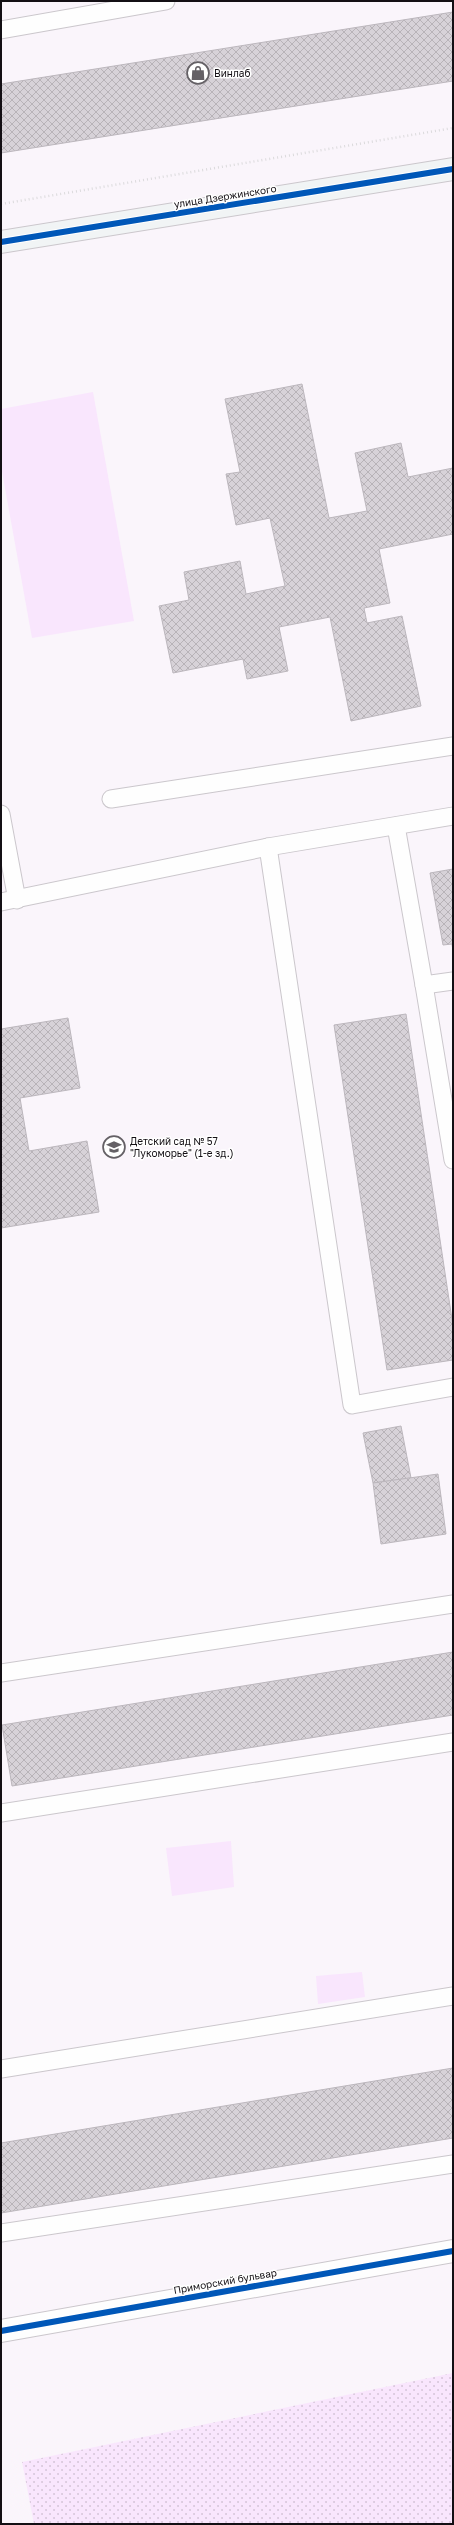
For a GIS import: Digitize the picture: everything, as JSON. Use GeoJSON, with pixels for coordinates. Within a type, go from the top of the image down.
{"type":"FeatureCollection","features":[{"type":"Feature","properties":{"kind":"street","name":"улица Дзержинского"},"geometry":{"type":"LineString","coordinates":[[1,242],[453,169]]}},
{"type":"Feature","properties":{"kind":"street","name":"Приморский бульвар"},"geometry":{"type":"LineString","coordinates":[[1,2331],[453,2251]]}},
{"type":"Feature","properties":{"kind":"lane"},"geometry":{"type":"LineString","coordinates":[[1,30],[166,1]]}},
{"type":"Feature","properties":{"kind":"lane"},"geometry":{"type":"LineString","coordinates":[[110,799],[453,746]]}},
{"type":"Feature","properties":{"kind":"lane"},"geometry":{"type":"LineString","coordinates":[[1,814],[9,901],[268,847],[453,816]]}},
{"type":"Feature","properties":{"kind":"lane"},"geometry":{"type":"LineString","coordinates":[[396,826],[453,1160]]}},
{"type":"Feature","properties":{"kind":"lane"},"geometry":{"type":"LineString","coordinates":[[268,847],[352,1405],[453,1387]]}},
{"type":"Feature","properties":{"kind":"lane"},"geometry":{"type":"LineString","coordinates":[[424,984],[453,981]]}},
{"type":"Feature","properties":{"kind":"lane"},"geometry":{"type":"LineString","coordinates":[[1,1673],[453,1604]]}},
{"type":"Feature","properties":{"kind":"lane"},"geometry":{"type":"LineString","coordinates":[[1,1813],[453,1742]]}},
{"type":"Feature","properties":{"kind":"lane"},"geometry":{"type":"LineString","coordinates":[[1,2069],[453,1996]]}},
{"type":"Feature","properties":{"kind":"lane"},"geometry":{"type":"LineString","coordinates":[[1,2233],[453,2164]]}},
{"type":"Feature","properties":{"kind":"path"},"geometry":{"type":"LineString","coordinates":[[1,204],[453,128]]}},
{"type":"Feature","properties":{"kind":"shaded area"},"geometry":{"type":"Polygon","coordinates":[[[93,392],[134,621],[32,638],[1,466],[1,409],[93,392]]]}},
{"type":"Feature","properties":{"kind":"shaded area"},"geometry":{"type":"Polygon","coordinates":[[[231,1841],[234,1887],[172,1896],[166,1848],[231,1841]]]}},
{"type":"Feature","properties":{"kind":"shaded area"},"geometry":{"type":"Polygon","coordinates":[[[362,1972],[365,1997],[318,2004],[316,1976],[362,1972]]]}},
{"type":"Feature","properties":{"kind":"shaded area"},"geometry":{"type":"Polygon","coordinates":[[[453,2373],[453,2524],[34,2524],[22,2462],[453,2373]]]}},
{"type":"Feature","properties":{"kind":"building"},"geometry":{"type":"Polygon","coordinates":[[[453,12],[453,81],[1,153],[1,84],[453,12]]]}},
{"type":"Feature","properties":{"kind":"building"},"geometry":{"type":"Polygon","coordinates":[[[302,384],[329,518],[367,511],[355,453],[401,443],[408,477],[453,468],[453,534],[379,549],[390,603],[364,608],[367,623],[402,616],[421,706],[351,721],[330,617],[279,627],[288,671],[247,679],[243,659],[173,673],[159,606],[189,600],[184,572],[240,561],[246,594],[285,586],[270,518],[236,525],[226,474],[240,472],[225,399],[302,384]]]}},
{"type":"Feature","properties":{"kind":"building"},"geometry":{"type":"Polygon","coordinates":[[[453,869],[453,951],[452,944],[443,945],[430,873],[453,869]]]}},
{"type":"Feature","properties":{"kind":"building"},"geometry":{"type":"Polygon","coordinates":[[[406,1014],[453,1326],[453,1360],[387,1370],[334,1025],[406,1014]]]}},
{"type":"Feature","properties":{"kind":"building"},"geometry":{"type":"Polygon","coordinates":[[[68,1018],[80,1088],[20,1098],[29,1151],[87,1141],[99,1212],[1,1228],[1,1029],[68,1018]]]}},
{"type":"Feature","properties":{"kind":"building"},"geometry":{"type":"Polygon","coordinates":[[[401,1426],[411,1478],[373,1483],[363,1433],[401,1426]]]}},
{"type":"Feature","properties":{"kind":"building"},"geometry":{"type":"Polygon","coordinates":[[[438,1474],[446,1534],[381,1544],[373,1483],[438,1474]]]}},
{"type":"Feature","properties":{"kind":"building"},"geometry":{"type":"Polygon","coordinates":[[[453,1652],[453,1715],[12,1786],[2,1725],[453,1652]]]}},
{"type":"Feature","properties":{"kind":"building"},"geometry":{"type":"Polygon","coordinates":[[[453,2068],[453,2138],[1,2213],[1,2143],[453,2068]]]}},
{"type":"Feature","properties":{"kind":"cycle path"},"geometry":{"type":"LineString","coordinates":[[1,242],[453,169]]}},
{"type":"Feature","properties":{"kind":"cycle path"},"geometry":{"type":"LineString","coordinates":[[1,2331],[453,2251]]}},
{"type":"Feature","properties":{"kind":"place","name":"Винлаб"},"geometry":{"type":"Point","coordinates":[198,73]}},
{"type":"Feature","properties":{"kind":"place","name":"Детский сад № 57 \"Лукоморье\" (1-е зд.)"},"geometry":{"type":"Point","coordinates":[114,1147]}}]}
